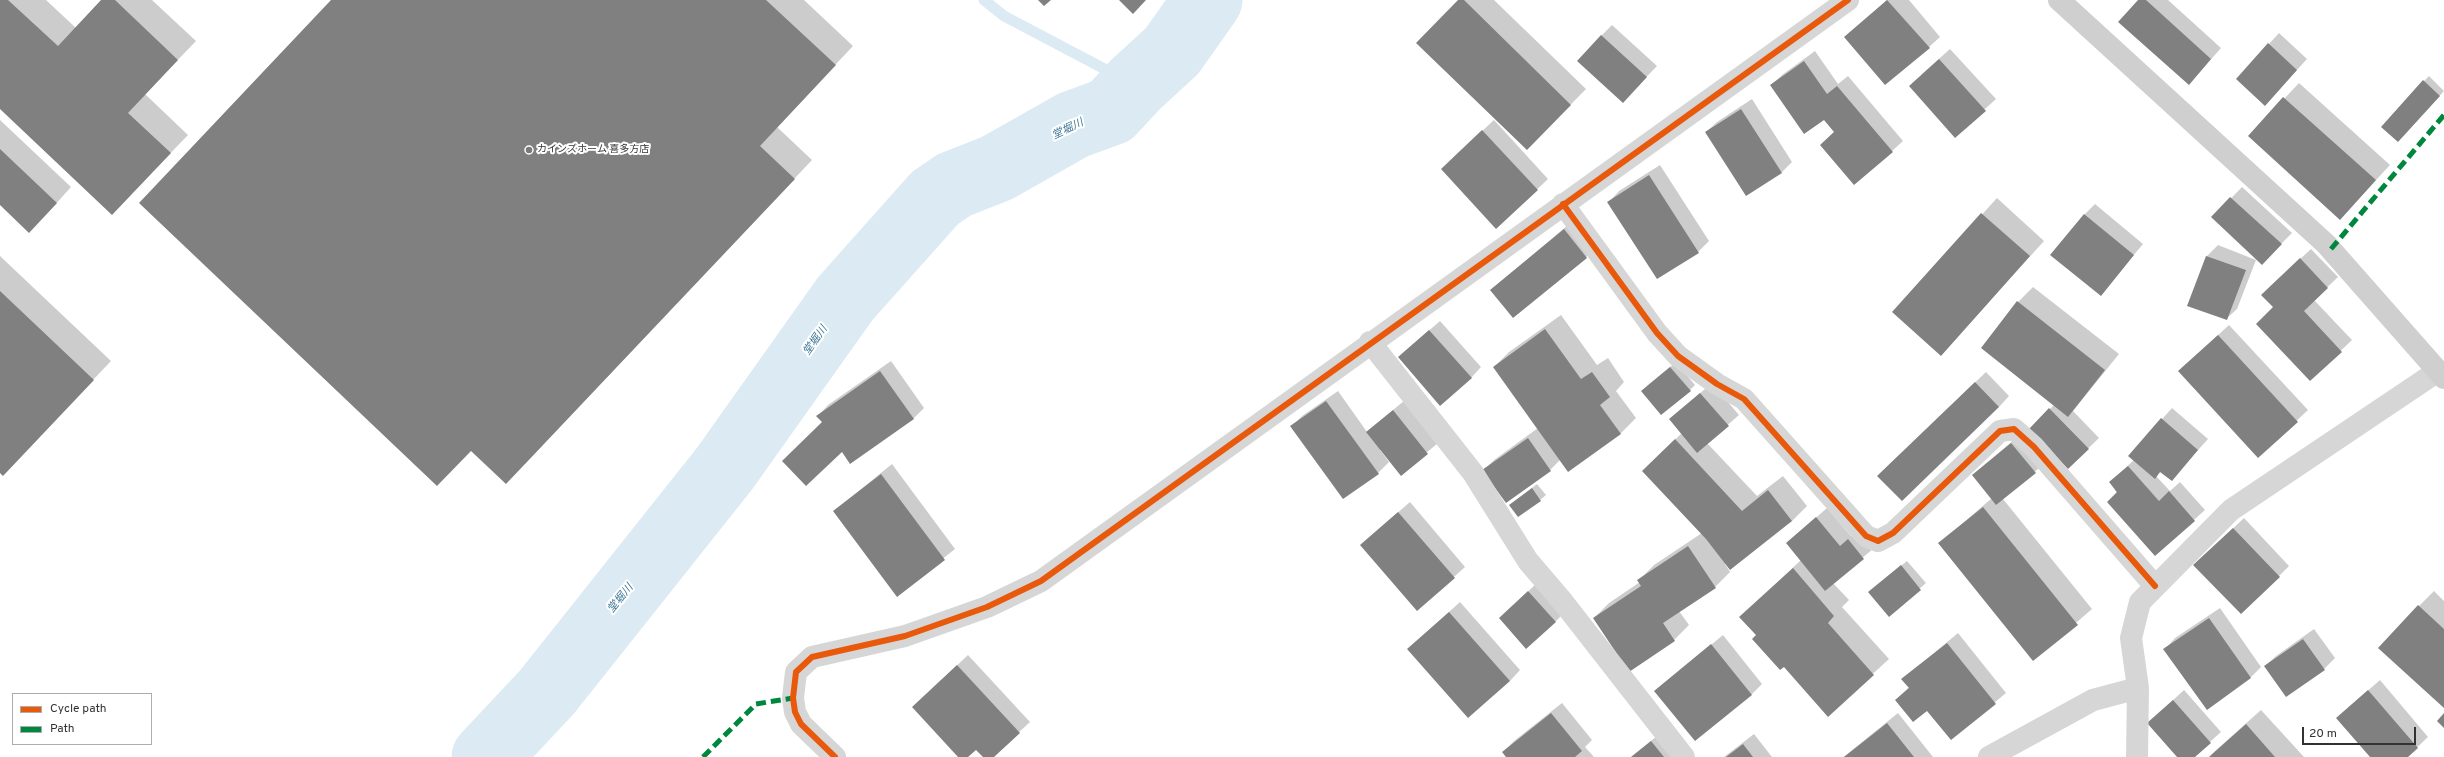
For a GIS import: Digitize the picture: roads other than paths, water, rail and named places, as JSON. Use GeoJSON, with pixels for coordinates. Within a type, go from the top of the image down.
{"type":"FeatureCollection","features":[{"type":"Feature","properties":{"kind":"street"},"geometry":{"type":"LineString","coordinates":[[835,757],[801,724],[794,712],[793,698],[796,672],[812,657],[905,636],[987,607],[1041,581],[1370,342],[1848,0]]}},
{"type":"Feature","properties":{"kind":"street"},"geometry":{"type":"LineString","coordinates":[[2058,0],[2326,244],[2441,375],[2231,510],[2140,602],[2131,638],[2138,688],[2137,757]]}},
{"type":"Feature","properties":{"kind":"street"},"geometry":{"type":"LineString","coordinates":[[1563,204],[1657,333],[1678,356],[1717,384],[1744,398],[1866,536],[1878,540],[1893,533],[2000,431],[2014,429],[2034,447],[2155,586]]}},
{"type":"Feature","properties":{"kind":"street"},"geometry":{"type":"LineString","coordinates":[[1370,342],[1473,473],[1528,561],[1563,602],[1684,757]]}},
{"type":"Feature","properties":{"kind":"street"},"geometry":{"type":"LineString","coordinates":[[1989,757],[2093,700],[2138,688]]}},
{"type":"Feature","properties":{"kind":"waterway"},"geometry":{"type":"LineString","coordinates":[[984,0],[1004,16],[1135,85]]}},
{"type":"Feature","properties":{"kind":"waterway","name":"堂堀川"},"geometry":{"type":"LineString","coordinates":[[486,757],[547,692],[725,468],[845,299],[935,198],[954,185],[997,168],[1073,125],[1111,111],[1135,85],[1172,51],[1208,0]]}},
{"type":"Feature","properties":{"kind":"place","name":"カインズホーム 喜多方店"},"geometry":{"type":"Point","coordinates":[529,150]}}]}
